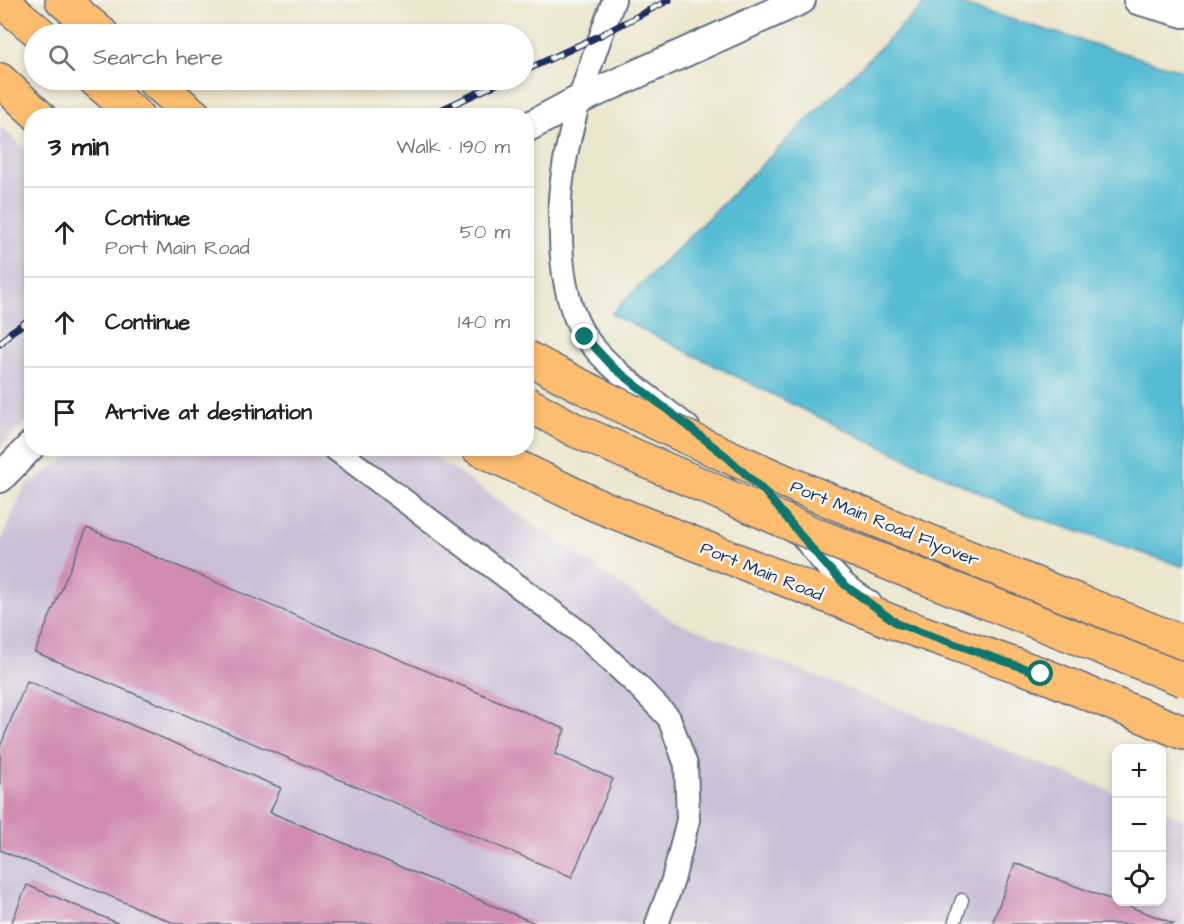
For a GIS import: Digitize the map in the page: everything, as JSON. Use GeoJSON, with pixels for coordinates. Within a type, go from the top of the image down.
{"type":"FeatureCollection","features":[{"type":"Feature","properties":{"kind":"main road"},"geometry":{"type":"LineString","coordinates":[[0,0],[29,24]]}},
{"type":"Feature","properties":{"kind":"main road"},"geometry":{"type":"LineString","coordinates":[[62,0],[90,24]]}},
{"type":"Feature","properties":{"kind":"main road"},"geometry":{"type":"LineString","coordinates":[[0,80],[30,108]]}},
{"type":"Feature","properties":{"kind":"main road"},"geometry":{"type":"LineString","coordinates":[[106,90],[127,108]]}},
{"type":"Feature","properties":{"kind":"main road"},"geometry":{"type":"LineString","coordinates":[[165,90],[186,108]]}},
{"type":"Feature","properties":{"kind":"main road","name":"Port Main Road Flyover"},"geometry":{"type":"LineString","coordinates":[[534,361],[597,396],[781,481],[1184,643]]}},
{"type":"Feature","properties":{"kind":"main road","name":"Port Main Road Flyover"},"geometry":{"type":"LineString","coordinates":[[534,407],[605,444],[814,534],[1184,680]]}},
{"type":"Feature","properties":{"kind":"main road","name":"Port Main Road"},"geometry":{"type":"LineString","coordinates":[[495,456],[594,504],[658,530],[898,624],[1041,674],[1184,733]]}},
{"type":"Feature","properties":{"kind":"street"},"geometry":{"type":"LineString","coordinates":[[614,0],[579,100],[560,200],[562,266],[572,306],[585,337],[613,367],[727,457],[764,491],[845,585],[898,624]]}},
{"type":"Feature","properties":{"kind":"street"},"geometry":{"type":"LineString","coordinates":[[534,124],[579,100],[801,0]]}},
{"type":"Feature","properties":{"kind":"street"},"geometry":{"type":"LineString","coordinates":[[1138,0],[1184,13]]}},
{"type":"Feature","properties":{"kind":"street"},"geometry":{"type":"LineString","coordinates":[[0,478],[24,453]]}},
{"type":"Feature","properties":{"kind":"street"},"geometry":{"type":"LineString","coordinates":[[345,456],[582,634],[669,718],[686,765],[687,820],[673,880],[657,924]]}},
{"type":"Feature","properties":{"kind":"lane"},"geometry":{"type":"LineString","coordinates":[[954,924],[962,900]]}},
{"type":"Feature","properties":{"kind":"shaded area"},"geometry":{"type":"Polygon","coordinates":[[[0,127],[24,148],[24,424],[0,446],[0,127]]]}},
{"type":"Feature","properties":{"kind":"shaded area"},"geometry":{"type":"Polygon","coordinates":[[[70,456],[434,456],[672,620],[1112,791],[1112,906],[1166,906],[1166,812],[1184,819],[1184,924],[0,924],[0,543],[25,486],[70,456]]]}},
{"type":"Feature","properties":{"kind":"water"},"geometry":{"type":"Polygon","coordinates":[[[928,0],[947,0],[1184,71],[1184,567],[1020,512],[812,414],[611,314],[928,0]]]}},
{"type":"Feature","properties":{"kind":"building"},"geometry":{"type":"Polygon","coordinates":[[[87,528],[565,729],[555,754],[613,779],[572,877],[35,652],[87,528]]]}},
{"type":"Feature","properties":{"kind":"building"},"geometry":{"type":"Polygon","coordinates":[[[27,681],[281,788],[270,812],[537,924],[176,924],[0,850],[0,747],[27,681]]]}},
{"type":"Feature","properties":{"kind":"building"},"geometry":{"type":"Polygon","coordinates":[[[1015,863],[1112,900],[1112,906],[1128,906],[1175,924],[992,924],[1015,863]]]}},
{"type":"Feature","properties":{"kind":"building"},"geometry":{"type":"Polygon","coordinates":[[[27,885],[120,924],[11,924],[27,885]]]}},
{"type":"Feature","properties":{"kind":"railway"},"geometry":{"type":"LineString","coordinates":[[534,66],[669,0]]}},
{"type":"Feature","properties":{"kind":"railway"},"geometry":{"type":"LineString","coordinates":[[445,108],[484,90]]}},
{"type":"Feature","properties":{"kind":"railway"},"geometry":{"type":"LineString","coordinates":[[0,344],[11,332],[24,323]]}},
{"type":"Feature","properties":{"kind":"route"},"geometry":{"type":"LineString","coordinates":[[585,337],[613,367],[727,457],[764,491],[845,585],[898,624],[1041,674]]}}]}
